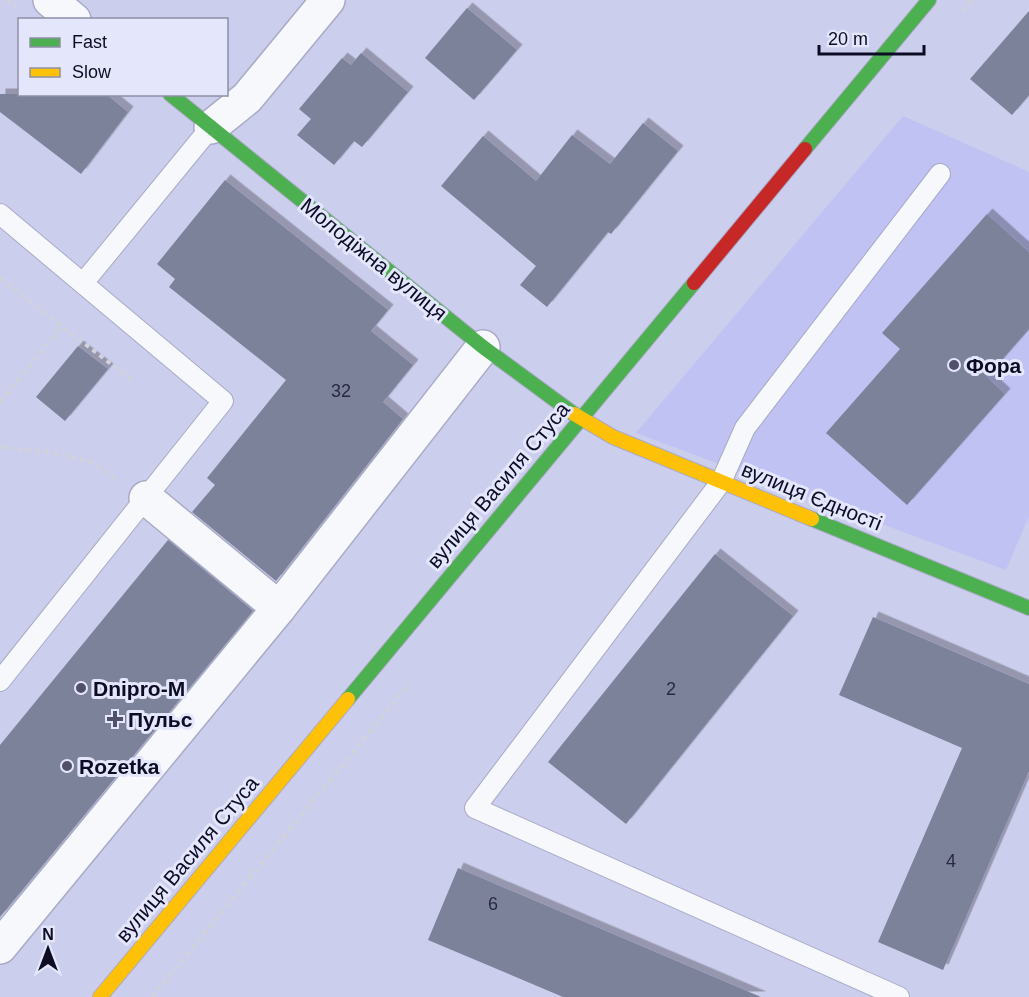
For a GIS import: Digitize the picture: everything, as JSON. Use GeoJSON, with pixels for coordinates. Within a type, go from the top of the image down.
{"type":"FeatureCollection","features":[{"type":"Feature","properties":{"kind":"main road","name":"вулиця Василя Стуса"},"geometry":{"type":"LineString","coordinates":[[100,997],[929,0]]}},
{"type":"Feature","properties":{"kind":"main road","name":"Молодіжна вулиця"},"geometry":{"type":"LineString","coordinates":[[172,96],[483,346],[581,419]]}},
{"type":"Feature","properties":{"kind":"main road","name":"вулиця Єдності"},"geometry":{"type":"LineString","coordinates":[[581,419],[612,437],[1029,608]]}},
{"type":"Feature","properties":{"kind":"street"},"geometry":{"type":"LineString","coordinates":[[50,0],[72,18]]}},
{"type":"Feature","properties":{"kind":"street"},"geometry":{"type":"LineString","coordinates":[[211,127],[247,98],[328,0]]}},
{"type":"Feature","properties":{"kind":"street"},"geometry":{"type":"LineString","coordinates":[[0,947],[279,608],[483,346]]}},
{"type":"Feature","properties":{"kind":"street"},"geometry":{"type":"LineString","coordinates":[[146,498],[279,608]]}},
{"type":"Feature","properties":{"kind":"lane"},"geometry":{"type":"LineString","coordinates":[[84,282],[211,127]]}},
{"type":"Feature","properties":{"kind":"lane"},"geometry":{"type":"LineString","coordinates":[[899,997],[476,808],[721,482],[746,428],[940,174]]}},
{"type":"Feature","properties":{"kind":"lane"},"geometry":{"type":"LineString","coordinates":[[0,214],[224,401],[0,681]]}},
{"type":"Feature","properties":{"kind":"path"},"geometry":{"type":"LineString","coordinates":[[0,278],[133,381]]}},
{"type":"Feature","properties":{"kind":"path"},"geometry":{"type":"LineString","coordinates":[[0,402],[62,327]]}},
{"type":"Feature","properties":{"kind":"path"},"geometry":{"type":"LineString","coordinates":[[0,447],[49,452],[90,462],[146,498]]}},
{"type":"Feature","properties":{"kind":"shaded area"},"geometry":{"type":"Polygon","coordinates":[[[903,116],[1029,172],[1029,516],[1006,570],[636,433],[903,116]]]}},
{"type":"Feature","properties":{"kind":"building"},"geometry":{"type":"Polygon","coordinates":[[[467,8],[517,50],[474,100],[425,58],[467,8]]]}},
{"type":"Feature","properties":{"kind":"building"},"geometry":{"type":"Polygon","coordinates":[[[1029,11],[1029,95],[1012,115],[970,79],[1029,11]]]}},
{"type":"Feature","properties":{"kind":"building"},"geometry":{"type":"Polygon","coordinates":[[[361,53],[408,92],[362,147],[354,141],[334,165],[297,135],[311,119],[299,109],[342,58],[351,65],[361,53]]]}},
{"type":"Feature","properties":{"kind":"building"},"geometry":{"type":"Polygon","coordinates":[[[0,94],[18,94],[18,96],[108,96],[128,112],[81,174],[0,112],[0,94]]]}},
{"type":"Feature","properties":{"kind":"building"},"geometry":{"type":"Polygon","coordinates":[[[643,123],[678,151],[611,234],[608,232],[547,307],[520,285],[536,266],[441,186],[483,136],[536,181],[572,135],[610,164],[643,123]]]}},
{"type":"Feature","properties":{"kind":"building"},"geometry":{"type":"Polygon","coordinates":[[[225,180],[388,310],[371,331],[413,365],[383,402],[403,419],[276,581],[192,512],[215,485],[207,478],[286,380],[169,287],[175,279],[157,264],[225,180]]]}},
{"type":"Feature","properties":{"kind":"building"},"geometry":{"type":"Polygon","coordinates":[[[987,214],[1029,252],[1029,329],[987,377],[1005,394],[907,505],[826,433],[900,349],[882,333],[987,214]]]}},
{"type":"Feature","properties":{"kind":"building"},"geometry":{"type":"Polygon","coordinates":[[[78,346],[108,369],[65,421],[36,397],[78,346]]]}},
{"type":"Feature","properties":{"kind":"building"},"geometry":{"type":"Polygon","coordinates":[[[168,540],[253,611],[0,917],[0,745],[168,540]]]}},
{"type":"Feature","properties":{"kind":"building"},"geometry":{"type":"Polygon","coordinates":[[[715,554],[793,616],[626,824],[548,762],[715,554]]]}},
{"type":"Feature","properties":{"kind":"building"},"geometry":{"type":"Polygon","coordinates":[[[873,617],[1029,684],[1029,771],[943,970],[878,942],[962,748],[839,695],[873,617]]]}},
{"type":"Feature","properties":{"kind":"building"},"geometry":{"type":"Polygon","coordinates":[[[458,868],[761,997],[563,997],[428,940],[458,868]]]}},
{"type":"Feature","properties":{"kind":"traffic: fast"},"geometry":{"type":"LineString","coordinates":[[805,149],[929,0]]}},
{"type":"Feature","properties":{"kind":"traffic: fast"},"geometry":{"type":"LineString","coordinates":[[172,96],[483,347],[574,414]]}},
{"type":"Feature","properties":{"kind":"traffic: fast"},"geometry":{"type":"LineString","coordinates":[[348,699],[694,283]]}},
{"type":"Feature","properties":{"kind":"traffic: fast"},"geometry":{"type":"LineString","coordinates":[[812,519],[1029,608]]}},
{"type":"Feature","properties":{"kind":"traffic: slow"},"geometry":{"type":"LineString","coordinates":[[574,414],[613,437],[812,519]]}},
{"type":"Feature","properties":{"kind":"traffic: slow"},"geometry":{"type":"LineString","coordinates":[[100,997],[348,699]]}},
{"type":"Feature","properties":{"kind":"traffic: jam"},"geometry":{"type":"LineString","coordinates":[[694,283],[805,149]]}},
{"type":"Feature","properties":{"kind":"place","name":"Фора"},"geometry":{"type":"Point","coordinates":[954,365]}},
{"type":"Feature","properties":{"kind":"place","name":"Dnipro-M"},"geometry":{"type":"Point","coordinates":[81,688]}},
{"type":"Feature","properties":{"kind":"place","name":"Пульс"},"geometry":{"type":"Point","coordinates":[115,719]}},
{"type":"Feature","properties":{"kind":"place","name":"Rozetka"},"geometry":{"type":"Point","coordinates":[67,766]}}]}
